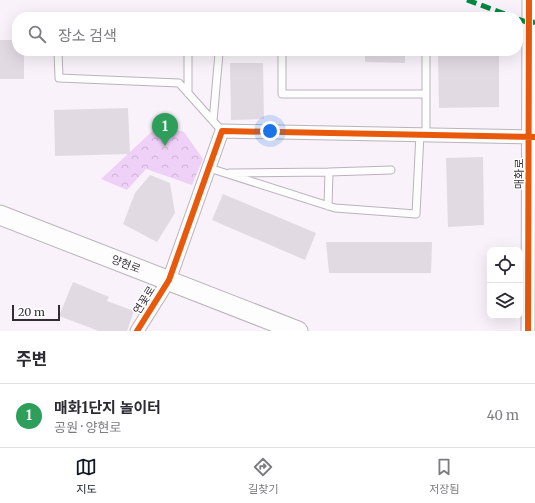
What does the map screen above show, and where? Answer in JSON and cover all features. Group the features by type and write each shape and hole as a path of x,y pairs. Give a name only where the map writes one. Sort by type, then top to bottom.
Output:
{"main road":[{"name":"양현로","path":"0,215 298,331"}],"street":[{"name":"매화로","path":"528,331 532,137 529,0"},
{"path":"222,131 532,137"},
{"name":"연꽃로","path":"137,331 169,280 222,131"}],"lane":[{"path":"58,56 59,78 179,83 222,131"},
{"path":"188,56 188,93"},
{"path":"213,121 219,56"},
{"path":"282,56 282,94 426,94"},
{"path":"209,168 335,208 416,214 426,94 426,56"},
{"path":"224,174 390,170"},
{"path":"328,206 329,172"}],"green space":[{"path":"159,125 184,132 203,159 192,185 146,169 127,190 101,179"}],"building":[{"path":"0,40 12,40 12,56 24,56 24,79 0,79"},
{"path":"365,56 405,56 405,63 365,62"},
{"path":"438,56 499,56 499,107 439,108"},
{"path":"230,63 263,63 264,119 231,120"},
{"path":"128,108 130,154 55,156 54,110"},
{"path":"483,157 484,225 448,227 446,158"},
{"path":"150,175 170,183 175,213 157,242 123,224 135,193"},
{"path":"223,194 316,233 305,260 212,220"},
{"path":"326,242 432,242 431,273 329,273"},
{"path":"73,282 109,297 107,301 134,311 127,331 99,331 59,316"}],"marked path":[{"path":"467,0 499,12"},
{"path":"523,21 529,23 535,22"}],"cycle path":[{"path":"528,331 529,0"},
{"path":"137,331 169,280 222,131 535,137"}],"place":[{"name":"매화1단지 놀이터","path":"165,146"}]}
